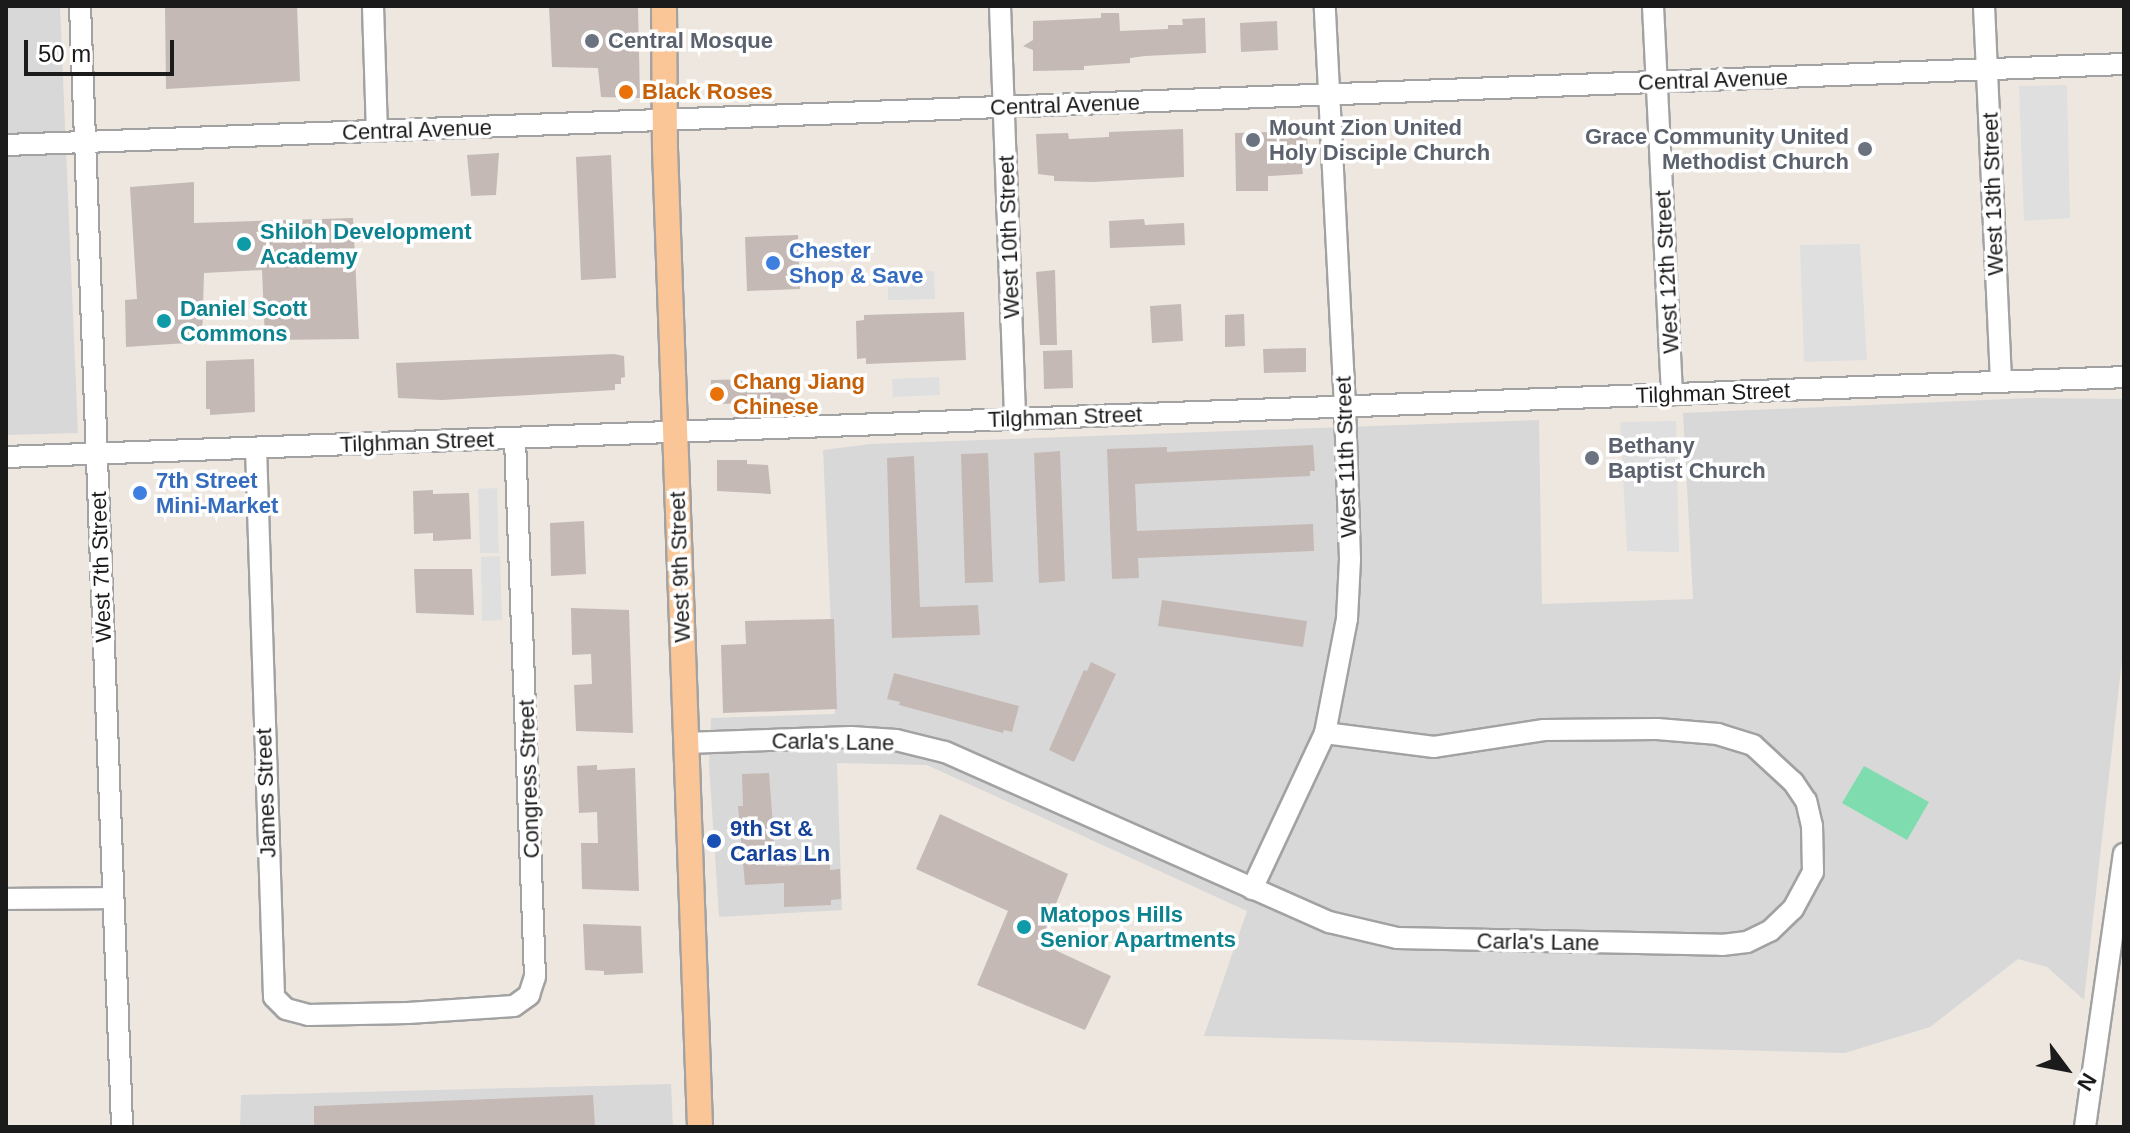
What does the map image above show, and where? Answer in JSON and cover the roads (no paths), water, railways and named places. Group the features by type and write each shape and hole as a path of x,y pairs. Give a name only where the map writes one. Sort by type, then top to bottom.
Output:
{"main road":[{"name":"West 9th Street","path":"664,6 675,432 700,1127"}],"street":[{"name":"West 7th Street","path":"80,6 122,1127"},
{"path":"373,6 377,131"},
{"name":"West 10th Street","path":"1000,6 1015,419"},
{"name":"West 11th Street","path":"1252,889 1325,733 1347,619 1350,559 1345,407 1325,6"},
{"name":"West 12th Street","path":"1653,6 1672,395"},
{"name":"West 13th Street","path":"1984,6 2001,381"},
{"name":"Central Avenue","path":"6,145 2124,64"},
{"name":"Tilghman Street","path":"6,457 2124,377"},
{"name":"Congress Street","path":"408,1013 514,1006 529,995 535,977 515,438"},
{"name":"James Street","path":"256,448 274,997 295,1014 408,1013"},
{"name":"Carla's Lane","path":"686,743 851,737 896,740 945,752 1329,922 1397,938 1722,945 1747,942 1770,931 1793,909 1813,872 1812,826 1806,801 1793,782 1753,745 1718,734 1657,729 1544,730 1434,747 1325,733"},
{"path":"2085,1127 2124,854"},
{"path":"6,899 113,898"}],"place":[{"name":"Central Mosque","path":"592,41"},
{"name":"Black Roses","path":"626,92"},
{"name":"Mount Zion United Holy Disciple Church","path":"1253,140"},
{"name":"Grace Community United Methodist Church","path":"1865,149"},
{"name":"Shiloh Development Academy","path":"244,244"},
{"name":"Chester Shop & Save","path":"773,263"},
{"name":"Daniel Scott Commons","path":"164,321"},
{"name":"Chang Jiang Chinese","path":"717,394"},
{"name":"Bethany Baptist Church","path":"1592,458"},
{"name":"7th Street Mini-Market","path":"140,493"},
{"name":"9th St & Carlas Ln","path":"714,841"},
{"name":"Matopos Hills Senior Apartments","path":"1024,927"}]}
